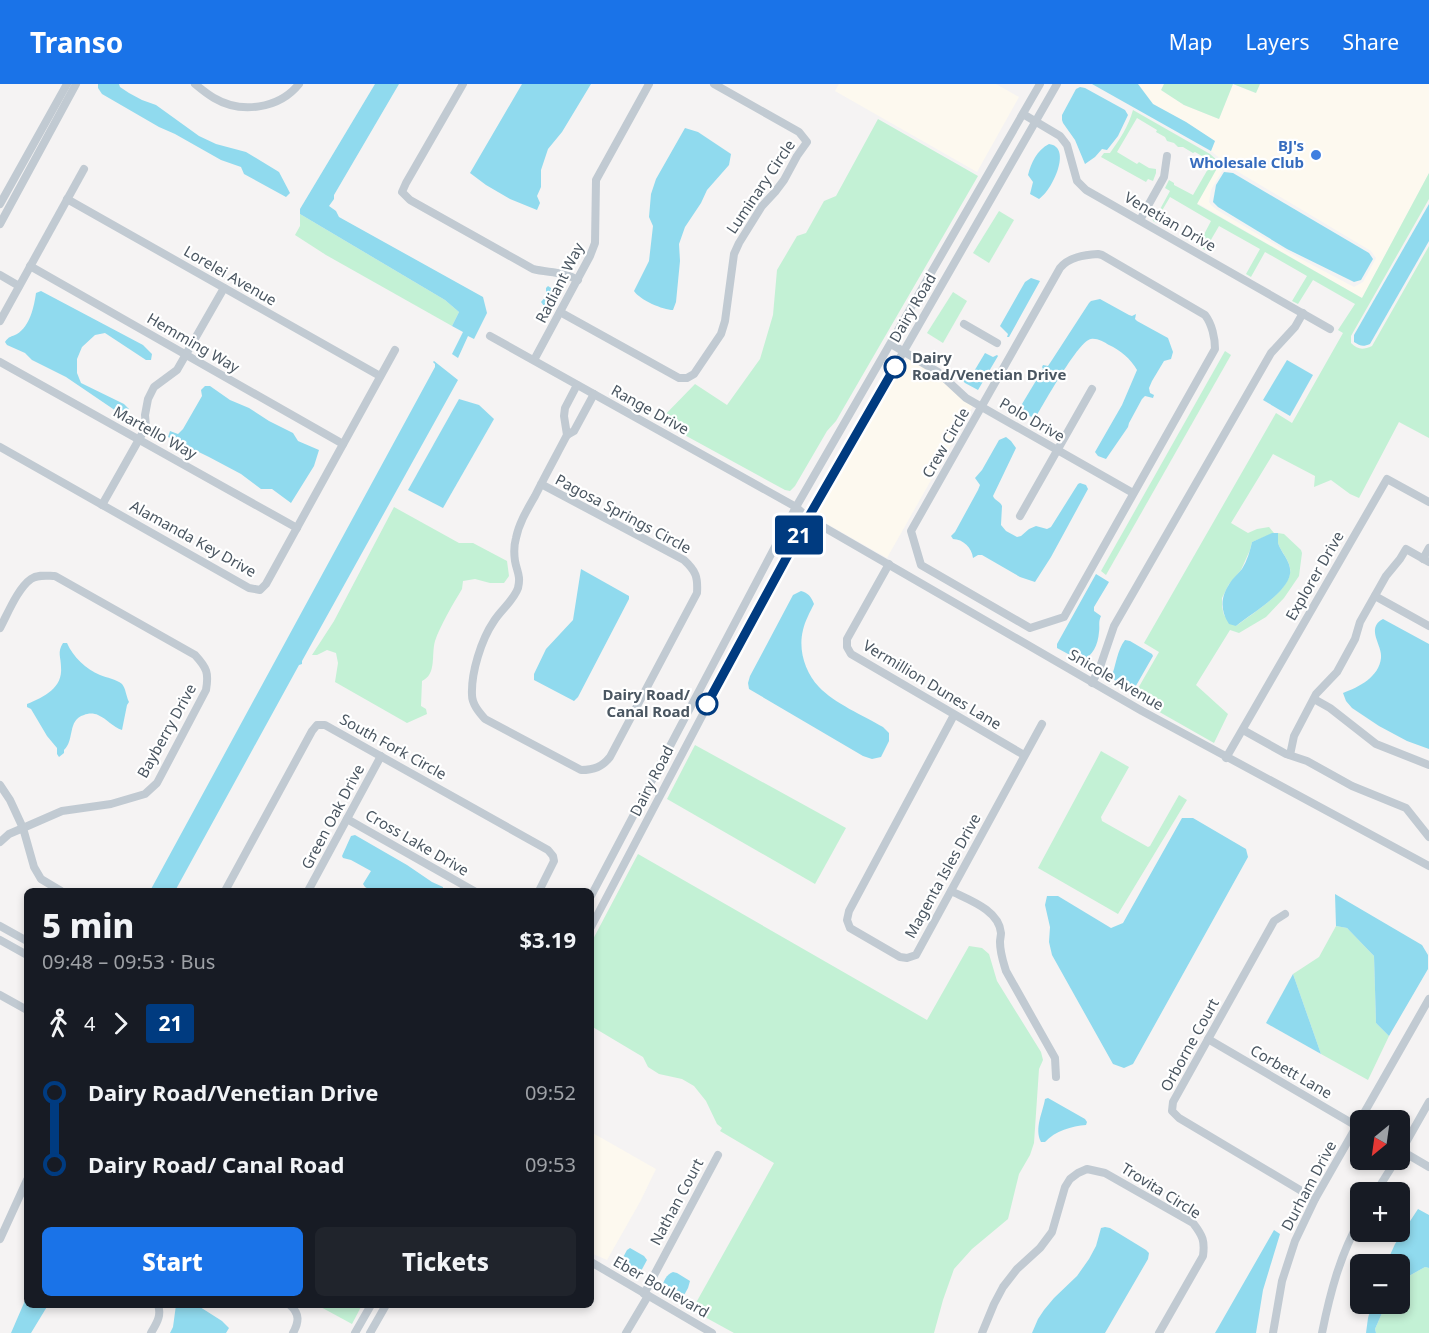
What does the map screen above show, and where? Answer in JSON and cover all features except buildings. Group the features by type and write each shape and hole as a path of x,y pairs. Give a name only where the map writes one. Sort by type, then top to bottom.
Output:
{"street":[{"path":"0,204 67,84"},
{"path":"0,224 76,84"},
{"path":"195,84 215,99 240,107 260,107 280,100 299,84"},
{"path":"463,84 402,192 410,200 533,269 546,273 558,272 578,280"},
{"name":"Radiant Way","path":"534,360 578,280 595,243 596,180 650,84"},
{"name":"Luminary Circle","path":"560,312 679,378 687,378 694,374 721,334 725,321 734,254 739,243 762,206 784,180 807,142 799,132 714,84"},
{"name":"Dairy Road","path":"594,890 796,507 1040,84"},
{"name":"Dairy Road","path":"594,921 808,518 1057,84"},
{"name":"Venetian Drive","path":"1023,114 1060,136 1067,146 1077,181 1086,190 1330,328"},
{"path":"1140,220 1164,177 1167,156"},
{"path":"0,321 3,307 19,286 84,169"},
{"name":"Lorelei Avenue","path":"68,199 380,376"},
{"name":"Crew Circle","path":"1102,255 1205,315 1211,325 1216,345 1213,355 1133,493 1064,617 1030,628 921,566 911,531 1063,264 1083,256 1102,255"},
{"name":"Hemming Way","path":"30,266 343,444"},
{"path":"0,275 19,286"},
{"path":"102,505 146,427 147,399 154,387 177,370 224,288"},
{"path":"1092,683 1107,650 1114,626 1271,353 1295,327 1303,313"},
{"path":"964,324 998,343"},
{"name":"Range Drive","path":"490,336 796,507"},
{"name":"Polo Drive","path":"891,344 938,372 966,398 1133,493"},
{"name":"Alamanda Key Drive","path":"0,447 249,588 260,590 266,584 394,350"},
{"name":"Martello Way","path":"0,362 297,528"},
{"name":"Pagosa Springs Circle","path":"567,435 565,408 577,385"},
{"path":"1020,516 1092,389"},
{"name":"Pagosa Springs Circle","path":"541,484 684,560 696,573 697,593 610,757 603,765 591,770 581,770 484,719 471,697 482,642 492,623 516,594 520,575 514,551 520,524 541,484 567,435 574,431 594,394"},
{"name":"Explorer Drive","path":"1227,758 1387,479 1429,502"},
{"name":"Snicole Avenue","path":"796,507 808,518 1092,683 1429,866"},
{"path":"1290,755 1294,736 1316,694 1337,672 1355,639 1360,622 1386,576 1406,549 1426,561 1429,548"},
{"name":"Vermillion Dunes Lane","path":"889,564 847,639 847,646 851,654 1024,755"},
{"name":"Bayberry Drive","path":"0,628 21,589 33,577 55,576 195,655 205,666 208,679 206,690 162,772 146,794 111,804 62,811 9,834 0,842"},
{"path":"1375,596 1429,626"},
{"path":"710,671 722,678"},
{"path":"1314,699 1330,708 1376,744 1429,765"},
{"name":"Magenta Isles Drive","path":"954,715 849,911 847,920 850,928 900,957 907,958 916,955 1042,724"},
{"name":"South Fork Circle","path":"227,888 312,731 317,725 325,724 548,850 554,861 540,888"},
{"path":"1243,730 1352,786 1406,808 1428,830"},
{"name":"Green Oak Drive","path":"310,888 381,756"},
{"path":"0,785 23,828 34,867 41,879 56,888"},
{"name":"Cross Lake Drive","path":"347,819 460,888"},
{"path":"619,842 632,849"},
{"path":"951,891 990,912 997,920 1001,931 1002,957 1006,971 1055,1058 1056,1077"},
{"name":"Orborne Court","path":"1285,915 1274,921 1173,1102 1172,1111 1179,1118 1315,1199"},
{"path":"0,926 24,939"},
{"path":"0,940 24,953"},
{"path":"0,995 24,1008"},
{"name":"Durham Drive","path":"1368,1110 1429,999"},
{"name":"Corbett Lane","path":"1208,1039 1350,1121"},
{"path":"1410,1134 1429,1102"},
{"name":"Durham Drive","path":"1273,1333 1282,1281 1295,1241 1315,1199 1350,1141"},
{"name":"Nathan Court","path":"626,1333 718,1155"},
{"path":"1410,1157 1429,1167"},
{"name":"Trovita Circle","path":"982,1333 1003,1287 1052,1232 1065,1187 1070,1179 1087,1169 1106,1173 1193,1223 1202,1234 1203,1256 1158,1333"},
{"path":"0,1239 24,1187"},
{"path":"1322,1333 1333,1282 1350,1240"},
{"name":"Eber Boulevard","path":"594,1264 712,1333"},
{"path":"151,1333 158,1319 159,1308"},
{"path":"293,1308 298,1317 293,1333"},
{"path":"355,1333 369,1308"},
{"path":"370,1333 384,1308"}],"shaded area":[{"path":"839,84 996,84 1019,97 977,172 835,91"},
{"path":"1138,84 1164,84 1162,91 1184,105 1219,119 1233,84 1255,93 1260,84 1429,84 1429,173 1362,298 1197,203 1221,159 1211,151 1215,141 1153,104","holes":["1226,167 1235,170 1371,251 1376,258 1363,282 1354,287 1286,251 1211,205 1209,202 1211,190 1222,171"]},
{"path":"908,358 936,375 973,406 887,558 815,517"},
{"path":"594,1134 656,1169 607,1260 594,1254"}],"green space":[{"path":"1164,84 1233,84 1219,119 1184,105 1161,90"},
{"path":"1233,84 1260,84 1256,93"},
{"path":"1133,110 1210,154 1220,163 1197,204 1362,298 1429,173 1429,199 1351,336 1351,343 1361,349 1372,346 1429,246 1429,438 1399,422 1359,498 1331,480 1314,487 1315,476 1273,454 1231,523 1248,533 1269,527 1274,533 1252,542 1241,570 1229,584 1222,598 1224,615 1236,626 1276,595 1287,581 1290,569 1278,543 1278,533 1284,534 1301,550 1299,576 1284,598 1266,617 1239,633 1230,630 1196,685 1228,714 1214,743 1133,697 1159,652 1144,643 1276,413 1292,423 1343,333 1338,330 1355,304 1313,280 1298,304 1292,301 1307,276 1265,252 1251,277 1246,274 1260,249 1219,226 1205,250 1198,246 1211,221 1170,197 1157,223 1153,221 1151,212 1153,210 1158,213 1170,191 1165,188 1169,180 1193,195 1212,162 1195,152 1167,141 1165,137 1156,132 1157,130 1137,118 1117,152 1137,164 1139,162 1156,169 1153,181 1148,179 1146,182 1101,157 1104,153 1110,153 1117,143"},
{"path":"878,119 978,176 836,421 827,431 795,486 790,491 785,490 659,421 695,384 727,405 760,359 773,315 777,270 797,236 806,233 824,201 836,196"},
{"path":"999,211 1014,220 989,263 973,253"},
{"path":"300,214 445,300 459,312 452,326 295,235 300,226"},
{"path":"953,292 967,301 943,343 927,333"},
{"path":"1225,351 1231,355 1106,575 1101,571"},
{"path":"394,507 459,543 473,543 507,561 509,576 504,583 490,583 475,579 463,581 462,589 435,641 430,674 422,681 421,706 426,709 427,714 407,723 335,682 338,663 336,653 327,650 312,655 334,621"},
{"path":"695,745 846,828 815,884 667,799"},
{"path":"1101,751 1129,767 1101,817 1102,821 1148,847 1179,795 1187,800 1118,914 1038,868"},
{"path":"638,854 927,1020 969,946 982,948 989,954 997,981 1041,1052 1043,1060 1039,1069 1034,1143 1019,1174 1008,1219 972,1249 954,1269 934,1333 734,1333 692,1310 774,1163 720,1131 722,1128 717,1124 706,1101 694,1086 682,1079 659,1074 648,1067 643,1057 594,1028 594,937"},
{"path":"1336,926 1347,928 1374,956 1376,1023 1389,1036 1368,1080 1321,1054 1293,974 1319,957"},
{"path":"1425,1267 1429,1268 1429,1333 1376,1333 1375,1329 1382,1314 1410,1314 1410,1275"},
{"path":"323,1308 360,1308 352,1324"}],"water":[{"path":"98,84 119,84 129,93 156,105 199,136 216,144 246,152 279,172 290,193 286,197 244,174 241,167 221,160 159,127 102,94"},
{"path":"375,84 399,84 329,206 336,211 339,217 483,297 487,313 474,339 468,336 458,358 452,354 463,332 452,326 459,312 445,300 300,214 300,209"},
{"path":"522,84 591,84 562,132 548,149 541,170 541,187 537,196 540,203 537,210 510,199 470,173"},
{"path":"1092,84 1138,84 1153,104 1215,141 1211,151"},
{"path":"1080,87 1125,110 1128,115 1118,136 1107,150 1102,149 1085,164 1075,140 1062,120 1062,115 1076,89"},
{"path":"685,128 698,132 731,154 729,165 707,190 685,227 679,244 680,261 676,302 673,310 652,304 634,291 649,261 653,226 649,217 651,194 656,179"},
{"path":"1049,144 1056,147 1060,161 1054,179 1039,199 1030,194 1033,182 1028,175 1035,157"},
{"path":"1224,172 1233,173 1369,253 1373,259 1361,280 1354,282 1287,249 1218,207 1213,202 1216,185"},
{"path":"1429,204 1429,241 1370,344 1363,346 1354,342 1354,335"},
{"path":"1031,278 1040,281 1007,337 1008,334 1000,326 1025,282"},
{"path":"548,286 554,290 555,296 544,306 541,302 546,296"},
{"path":"41,291 143,345 152,354 151,360 146,360 105,333 95,335 82,347 77,359 77,373 81,383 124,404 129,409 125,414 119,413 66,377 32,360 25,353 7,345 5,342 25,326 33,310 36,293"},
{"path":"1100,299 1129,315 1136,314 1137,321 1168,338 1173,352 1171,359 1164,361 1152,381 1149,388 1150,393 1154,395 1153,398 1145,396 1142,399 1128,427 1106,459 1095,452 1122,405 1137,370 1121,352 1113,347 1096,339 1086,342 1071,360 1034,418 1019,409 1043,369 1043,365 1048,366 1089,303"},
{"path":"985,353 993,357 998,356 978,390 965,383 957,375 970,378"},
{"path":"1287,360 1313,375 1290,416 1263,400"},
{"path":"433,362 458,380 177,888 152,888 435,367"},
{"path":"205,386 210,386 230,400 293,433 298,441 319,450 314,466 291,503 272,489 261,489 241,474 168,437 170,431 178,434 183,429 202,396 201,390"},
{"path":"459,399 479,405 494,419 443,508 408,490"},
{"path":"1006,437 1016,448 993,496 1002,506 1001,525 1006,531 1017,537 1036,526 1047,529 1051,527 1078,484 1086,485 1088,489 1035,582 1020,577 982,555 973,558 966,545 951,536 978,490 980,485 975,478 999,440"},
{"path":"1272,533 1278,533 1278,543 1289,566 1290,574 1287,581 1276,596 1259,609 1236,626 1229,624 1223,607 1225,591 1244,566 1252,542"},
{"path":"581,569 629,596 629,599 574,701 534,680 534,674 546,649 573,620"},
{"path":"1096,574 1109,582 1094,607 1094,611 1101,616 1096,646 1089,656 1081,661 1057,648 1057,644"},
{"path":"801,591 809,595 814,604 805,623 801,645 806,668 825,693 883,727 889,733 889,741 881,757 872,759 863,756 749,689 750,676 793,595"},
{"path":"1383,619 1429,644 1429,749 1407,741 1379,726 1352,708 1343,693 1362,684 1376,671 1381,653 1375,627"},
{"path":"1125,640 1153,656 1133,691 1111,678 1118,653"},
{"path":"63,643 67,643 76,658 90,669 122,684 129,702 122,730 96,714 87,714 75,721 64,753 59,757 57,748 27,704 46,695 59,681 60,652"},
{"path":"1182,818 1193,818 1246,849 1248,857 1133,1064 1124,1068 1113,1064 1052,955 1049,942 1050,927 1045,905 1047,896 1058,896 1111,928 1123,923"},
{"path":"355,835 443,888 367,888 363,884 371,871 342,856 351,836"},
{"path":"1335,894 1422,945 1428,955 1428,969 1389,1036 1376,1023 1374,956 1347,928 1336,926"},
{"path":"1293,974 1321,1054 1266,1023"},
{"path":"1048,1098 1085,1119 1086,1125 1064,1130 1045,1142 1041,1142 1038,1131 1045,1099"},
{"path":"1418,1209 1429,1215 1429,1268 1425,1267 1410,1275 1410,1254 1390,1254 1396,1242 1410,1242 1410,1221"},
{"path":"1105,1227 1149,1253 1148,1259 1105,1333 1032,1333 1044,1310 1077,1276 1089,1259 1096,1246 1101,1228"},
{"path":"1274,1230 1280,1234 1263,1290 1256,1333 1215,1333"},
{"path":"630,1248 647,1260 640,1273 620,1263"},
{"path":"673,1272 690,1281 683,1297 676,1296 663,1288 665,1278"},
{"path":"24,1303 24,1308 46,1308 31,1333 11,1333"},
{"path":"176,1308 202,1308 229,1328 226,1333 170,1333"},
{"path":"1369,1314 1382,1314 1375,1329 1376,1333 1366,1333"}],"bus line":[{"name":"21","path":"707,704 808,518 895,367"}],"place":[{"name":"BJ's Wholesale Club","path":"1316,155"},
{"name":"Dairy Road/Venetian Drive","path":"895,367"},
{"name":"Dairy Road/ Canal Road","path":"707,704"}]}
